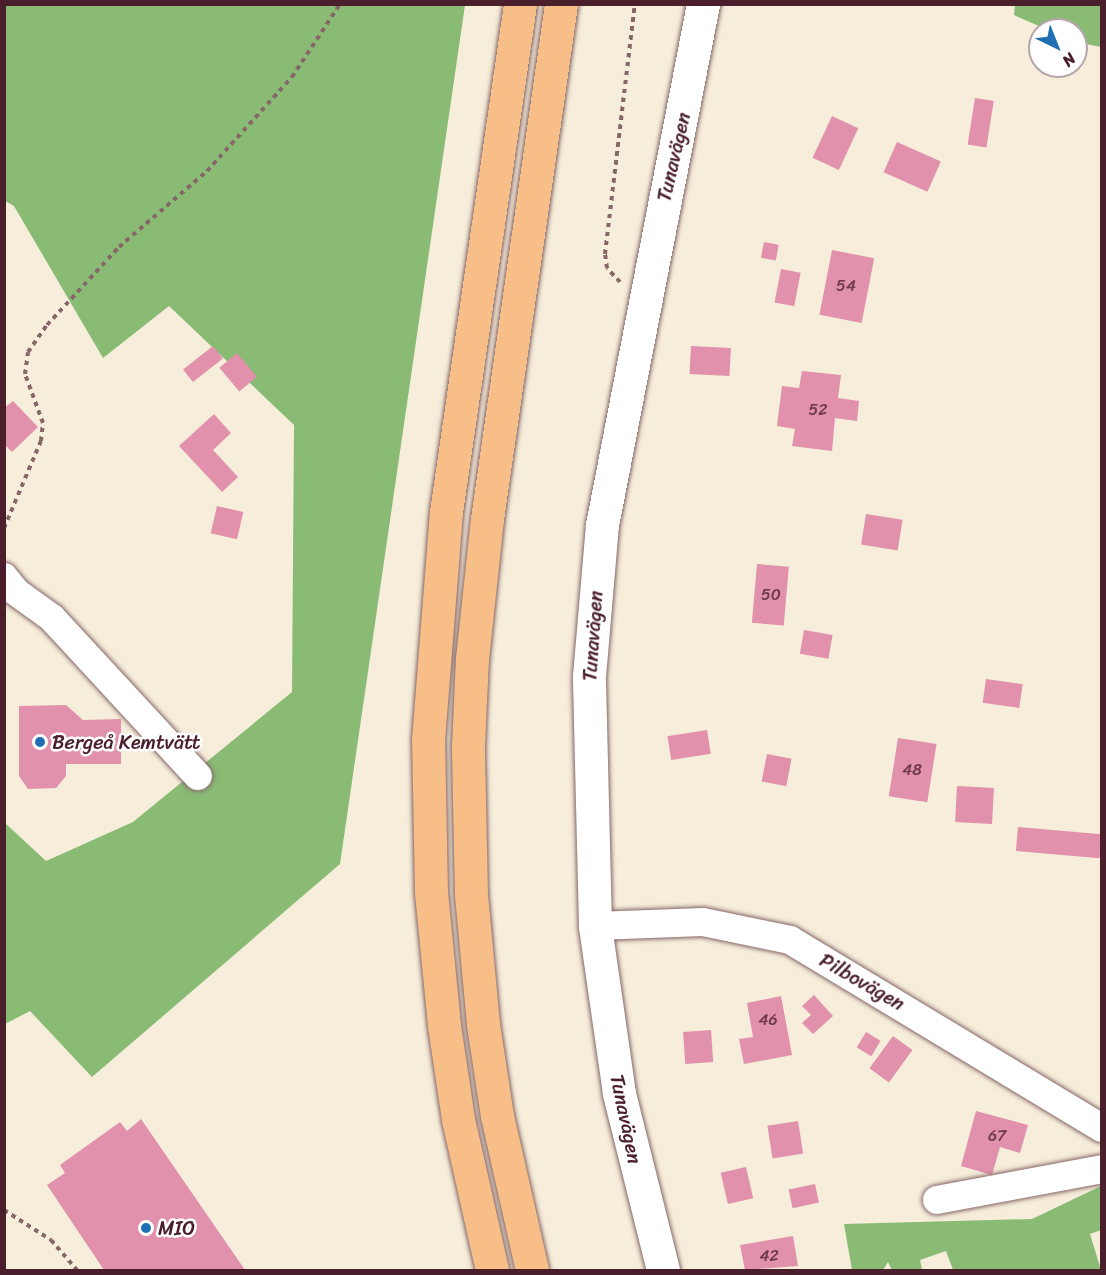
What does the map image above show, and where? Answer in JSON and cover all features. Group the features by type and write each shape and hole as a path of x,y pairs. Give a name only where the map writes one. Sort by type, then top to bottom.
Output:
{"highway":[{"path":"492,1270 458,1119 444,1025 431,892 428,740 446,512 520,4"},
{"path":"532,1270 497,1116 483,1024 471,895 468,746 472,659 487,519 561,4"}],"street":[{"name":"Tunavägen","path":"663,1270 619,1093 595,926 591,863 591,639 602,525 646,290 704,4"},
{"path":"4,577 16,592 52,618 198,776"},
{"name":"Pilbovägen","path":"595,926 703,922 790,940 1101,1128"},
{"path":"937,1200 1101,1169"}],"path":[{"path":"4,528 42,432 43,423 25,375 28,352 47,325 119,247 207,171 292,77 340,4"},
{"path":"635,4 605,254 613,277 626,286 646,290"},
{"path":"4,1210 51,1240 77,1270"}],"green space":[{"path":"5,5 465,5 340,864 92,1077 30,1011 5,1024 4,822 46,861 133,822 292,692 294,425 169,306 103,358 14,206 5,201"},
{"path":"1015,5 1101,5 1101,47 1088,44 1088,18 1028,18 1028,21 1014,15"},
{"path":"1101,1186 1101,1230 1090,1234 1101,1270 953,1270 946,1251 920,1260 922,1270 892,1270 888,1262 883,1270 852,1270 844,1224 1032,1219"}],"building":[{"path":"975,98 994,101 986,147 968,144"},
{"path":"832,116 858,128 839,170 813,158"},
{"path":"897,142 941,162 927,192 884,172"},
{"path":"764,242 779,245 776,261 761,258"},
{"path":"832,250 874,258 862,323 819,315"},
{"path":"781,269 801,273 794,306 775,302"},
{"path":"213,346 223,359 193,382 183,369"},
{"path":"691,346 731,348 729,376 690,374"},
{"path":"237,353 257,377 239,392 219,368"},
{"path":"802,371 841,375 838,398 859,401 857,421 835,418 832,451 792,446 795,429 777,426 782,386 799,388"},
{"path":"13,401 38,427 12,452 4,444 4,408"},
{"path":"214,414 231,433 213,450 238,477 222,492 179,446"},
{"path":"217,506 243,512 237,539 211,533"},
{"path":"866,514 903,520 898,550 861,545"},
{"path":"757,564 789,567 784,626 752,623"},
{"path":"804,630 833,635 828,659 800,654"},
{"path":"986,679 1023,684 1019,708 983,703"},
{"path":"66,705 83,720 121,719 121,764 66,764 66,776 56,788 28,789 19,776 19,706"},
{"path":"707,730 711,754 671,760 667,736"},
{"path":"898,738 937,744 927,802 889,796"},
{"path":"767,754 792,759 786,786 762,781"},
{"path":"957,786 994,788 992,824 955,822"},
{"path":"1018,827 1102,834 1100,858 1016,851"},
{"path":"814,995 833,1016 813,1034 802,1023 811,1015 802,1006"},
{"path":"781,996 792,1055 744,1064 739,1039 753,1037 747,1003"},
{"path":"711,1030 713,1062 685,1064 683,1032"},
{"path":"866,1032 881,1041 871,1056 857,1047"},
{"path":"893,1036 912,1050 889,1082 869,1068"},
{"path":"976,1111 1028,1125 1020,1153 1000,1147 992,1175 961,1166"},
{"name":"MIO","path":"141,1119 245,1270 104,1270 47,1185 65,1173 60,1165 120,1122 127,1131"},
{"path":"798,1121 803,1154 773,1158 767,1126"},
{"path":"746,1167 753,1198 728,1204 721,1173"},
{"path":"815,1184 819,1203 793,1208 789,1190"},
{"path":"793,1236 798,1266 745,1270 740,1245"}],"place":[{"name":"Bergeå Kemtvätt","path":"40,742"},
{"name":"MIO","path":"146,1228"}]}
